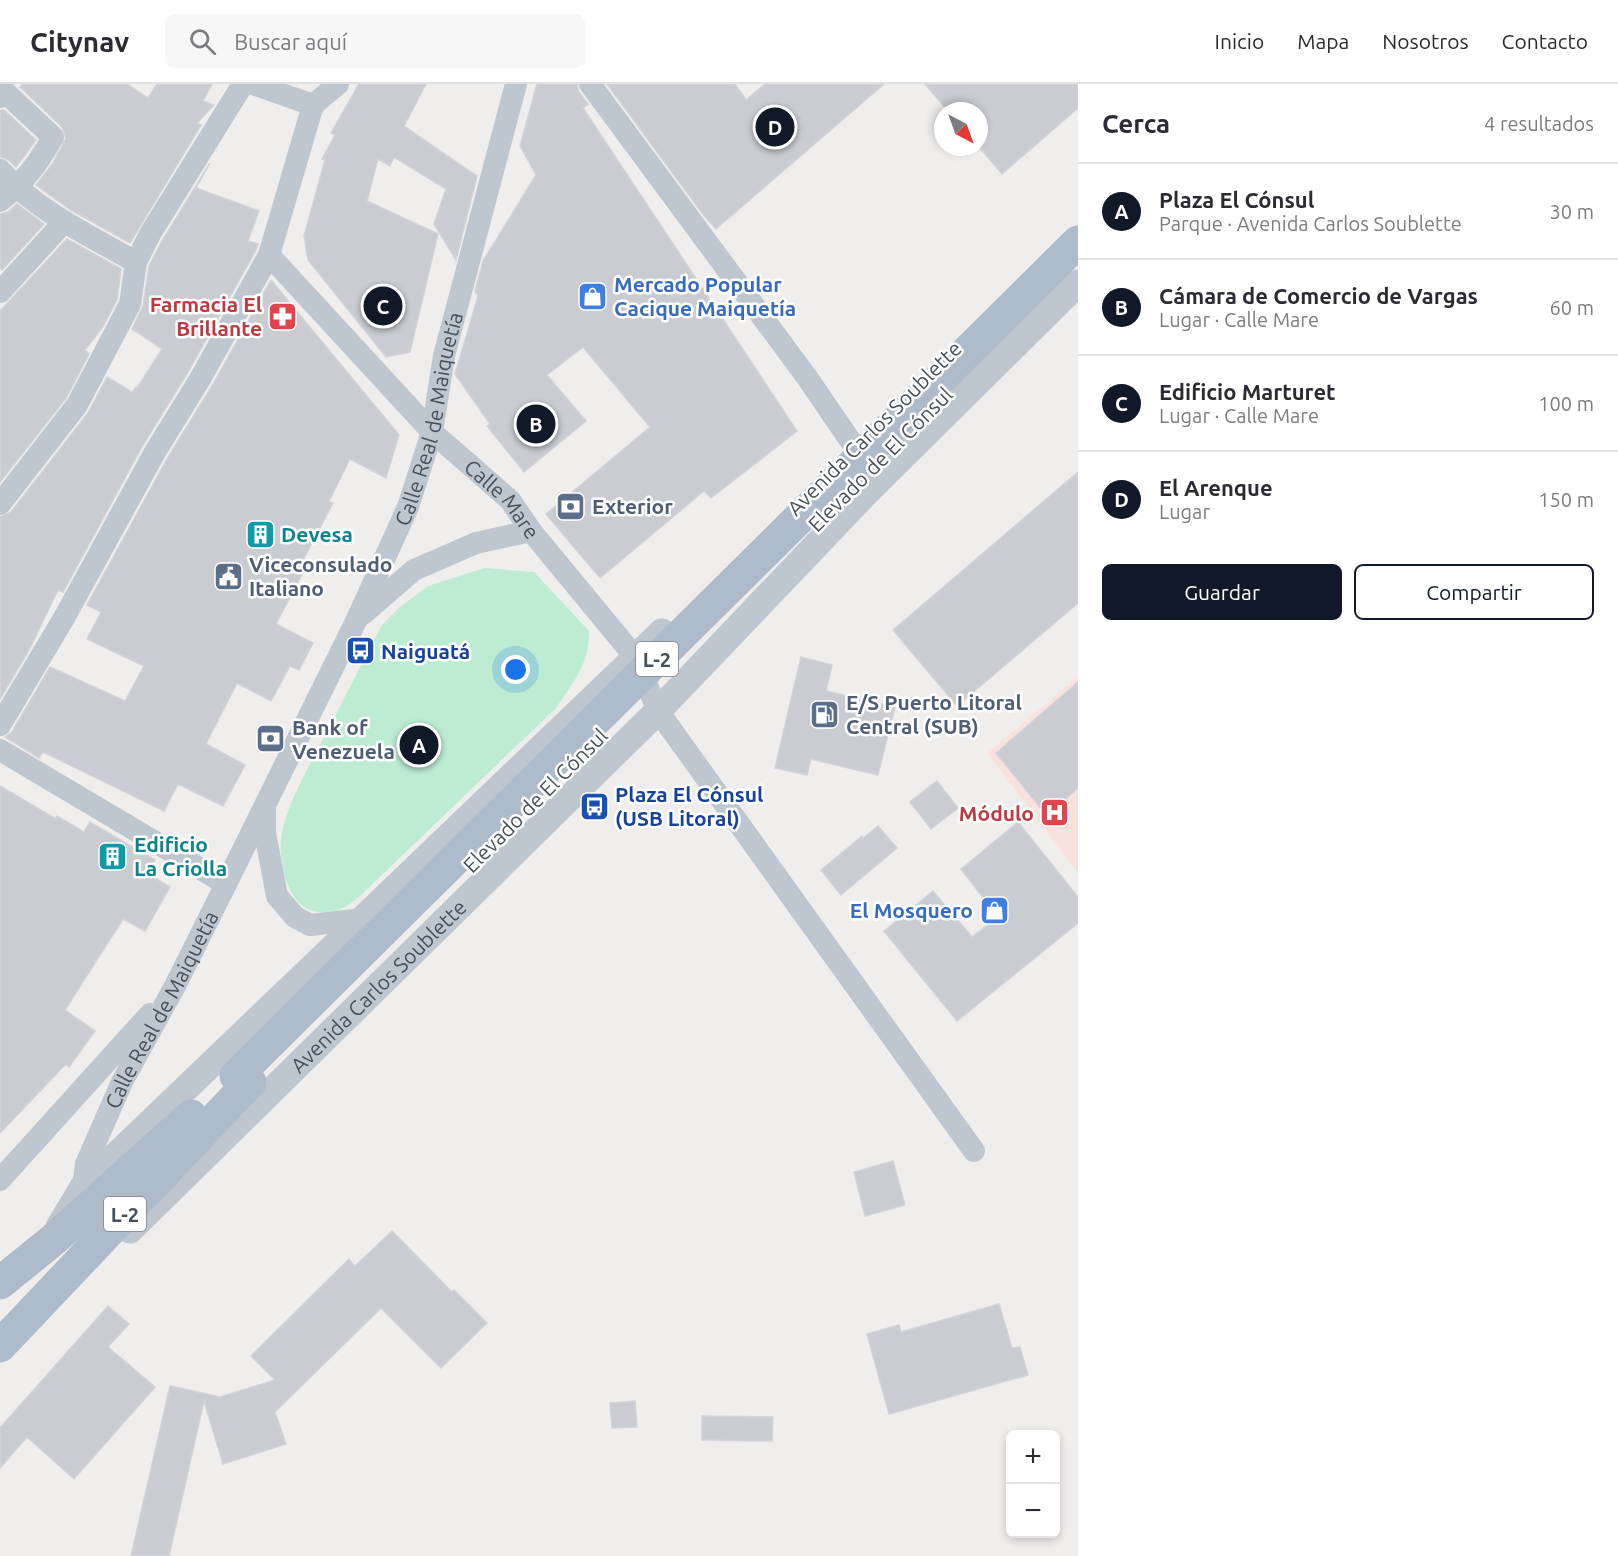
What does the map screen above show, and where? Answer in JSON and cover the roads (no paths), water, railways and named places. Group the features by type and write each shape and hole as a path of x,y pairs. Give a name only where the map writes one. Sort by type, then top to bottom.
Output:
{"main road":[{"name":"Elevado de El Cónsul","path":"53,1240 236,1076 1078,242"},
{"name":"Elevado de El Cónsul","path":"0,1348 250,1082 1078,263"},
{"name":"Avenida Carlos Soublette","path":"0,1283 53,1240"}],"street":[{"path":"0,504 77,405 130,304 136,262 150,234 243,84"},
{"path":"253,84 313,105"},
{"path":"0,725 64,618 155,452 200,379 270,255 313,105 338,84"},
{"name":"Calle Real de Maiquetía","path":"83,1187 86,1164 122,1082 175,986 226,884 357,619 408,507 432,432 444,356 516,84"},
{"path":"590,84 806,376 856,449"},
{"path":"0,96 6,92 53,137 38,164 8,195"},
{"path":"0,171 8,195 64,222 136,262"},
{"path":"0,291 64,222"},
{"name":"Avenida Carlos Soublette","path":"53,1240 65,1215 83,1187 635,657 856,449 1078,223"},
{"name":"Calle Mare","path":"270,255 432,432 510,500 531,531 635,657 657,711 974,1151"},
{"name":"Avenida Carlos Soublette","path":"0,1348 107,1253 277,1088 657,711 874,485 1078,283"},
{"path":"357,619 414,570 476,543 531,531"},
{"path":"0,750 226,884"},
{"name":"Calle Real de Maiquetía","path":"266,803 265,833 277,896 295,917 310,925 364,919"},
{"path":"0,1180 175,986"}],"place":[{"name":"El Arenque","path":"775,127"},
{"name":"Mercado Popular Cacique Maiquetía","path":"593,296"},
{"name":"Edificio Marturet","path":"383,306"},
{"name":"Farmacia El Brillante","path":"283,316"},
{"name":"Cámara de Comercio de Vargas","path":"536,424"},
{"name":"Exterior","path":"571,506"},
{"name":"Devesa","path":"260,534"},
{"name":"Viceconsulado Italiano","path":"228,576"},
{"name":"Naiguatá","path":"360,651"},
{"name":"E/S Puerto Litoral Central (SUB)","path":"825,714"},
{"name":"Bank of Venezuela","path":"271,739"},
{"name":"Plaza El Cónsul","path":"419,745"},
{"name":"Plaza El Cónsul (USB Litoral)","path":"594,806"},
{"name":"Módulo","path":"1055,813"},
{"name":"Edificio La Criolla","path":"113,856"},
{"name":"El Mosquero","path":"994,910"}]}
